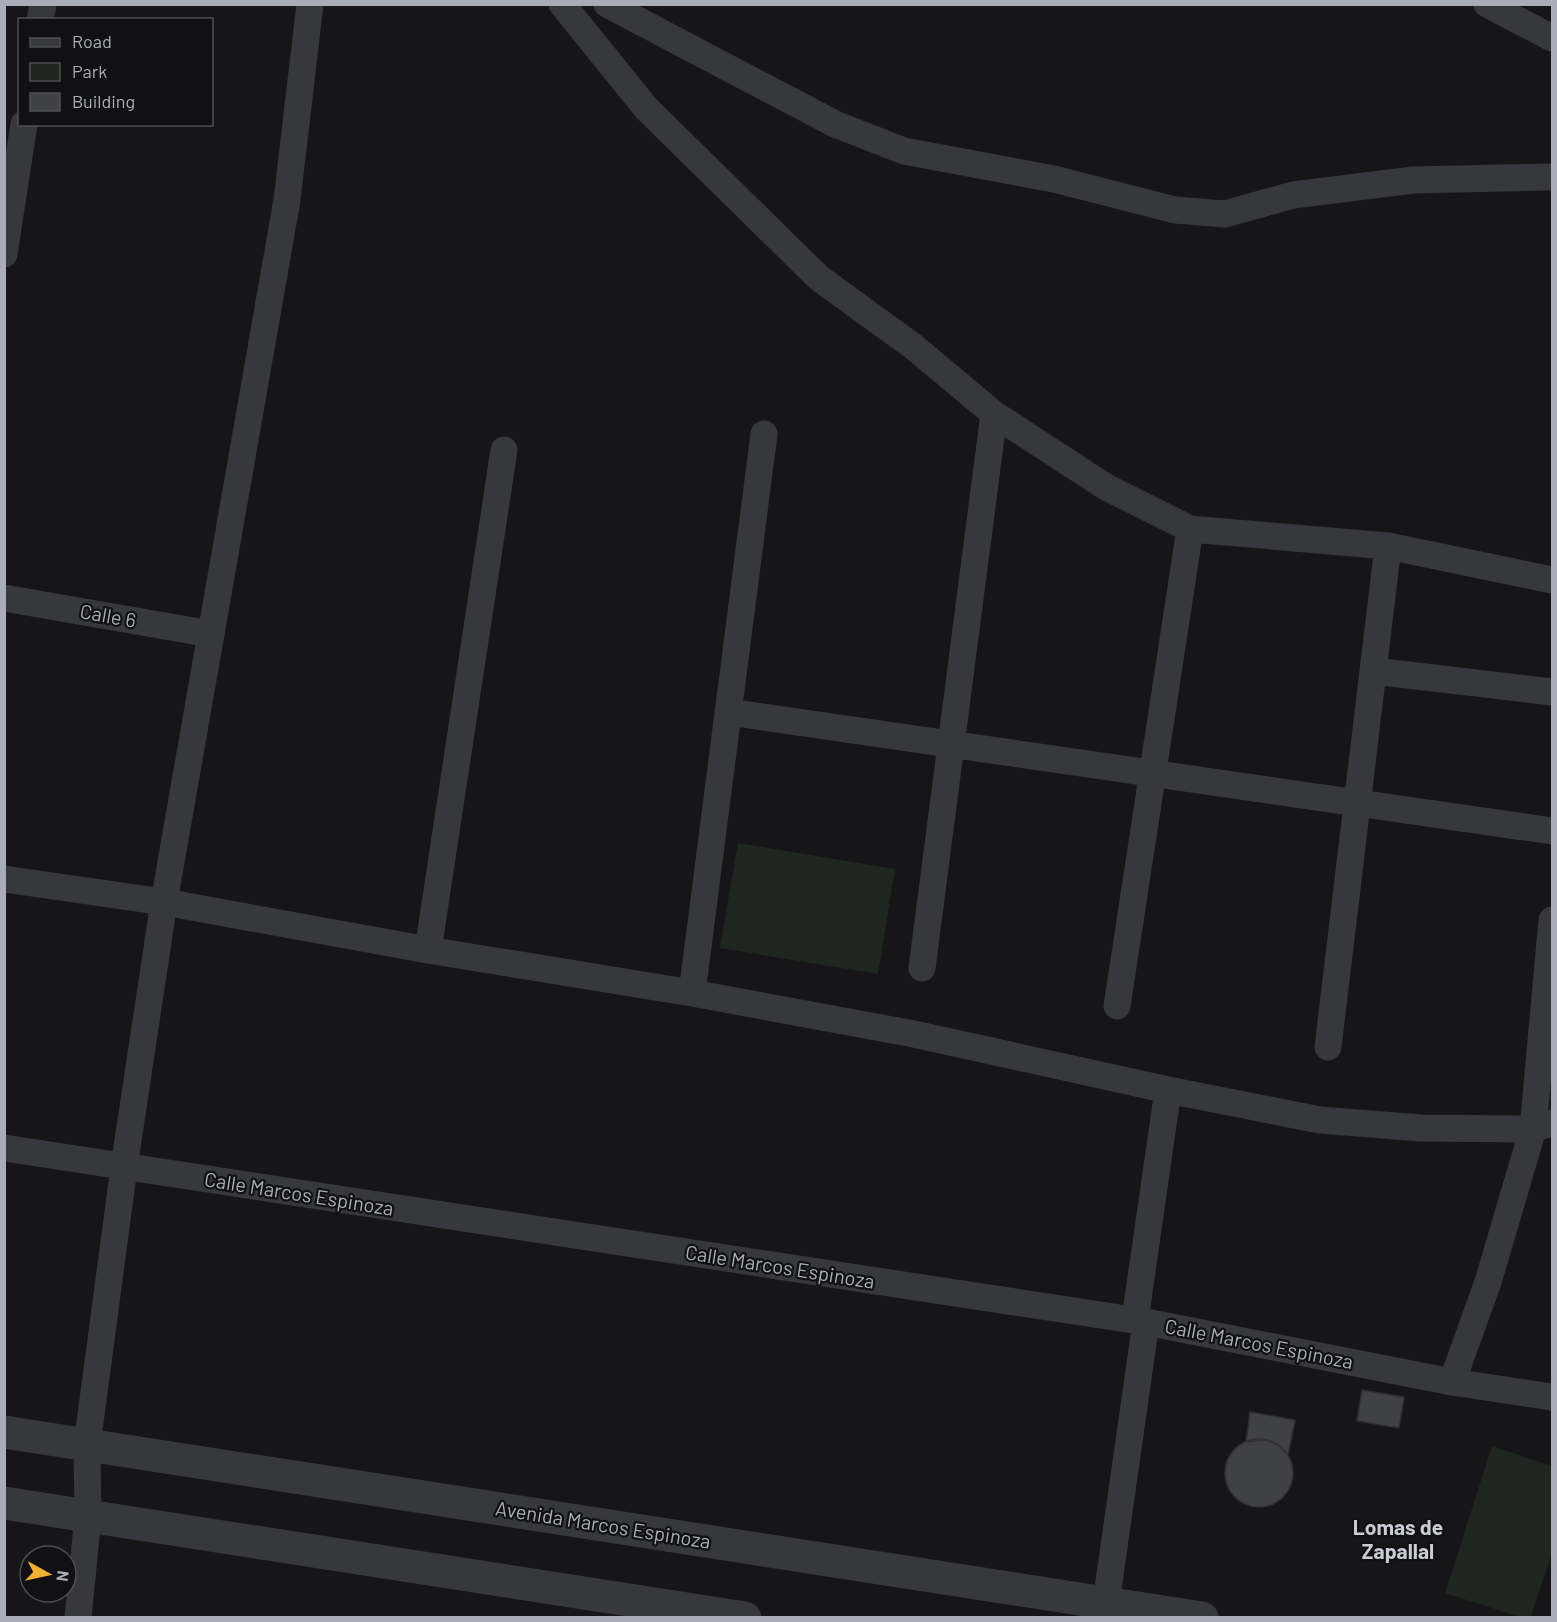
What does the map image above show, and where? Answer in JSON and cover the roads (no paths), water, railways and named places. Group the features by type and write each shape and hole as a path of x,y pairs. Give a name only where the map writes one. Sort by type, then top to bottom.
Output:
{"street":[{"path":"78,1617 88,1516 87,1445 124,1167 164,902 287,200 310,4"},
{"path":"562,4 646,108 819,278 914,347 994,414 1107,487 1190,529 1388,546 1552,580"},
{"path":"607,4 835,124 904,151 1054,179 1175,210 1225,214 1293,195 1413,180 1552,177"},
{"path":"1487,4 1552,38"},
{"path":"4,254 24,126"},
{"path":"922,968 994,414"},
{"path":"692,993 764,434"},
{"path":"428,950 504,450"},
{"path":"1117,1006 1190,529"},
{"path":"1328,1047 1388,546"},
{"name":"Calle 6","path":"4,598 211,634"},
{"path":"1374,671 1552,692"},
{"path":"728,712 1552,831"},
{"path":"4,879 164,902 428,950 692,993 914,1034 1168,1090 1320,1120 1421,1128 1543,1126"},
{"path":"1452,1382 1543,1126 1552,920"},
{"path":"1107,1603 1168,1090"},
{"name":"Calle Marcos Espinoza","path":"4,1148 1140,1321 1452,1382 1552,1397"},
{"name":"Avenida Marcos Espinoza","path":"4,1432 1202,1617"},
{"path":"4,1503 745,1617"}],"district":[{"name":"Lomas de Zapallal","path":"1398,1540"}]}
